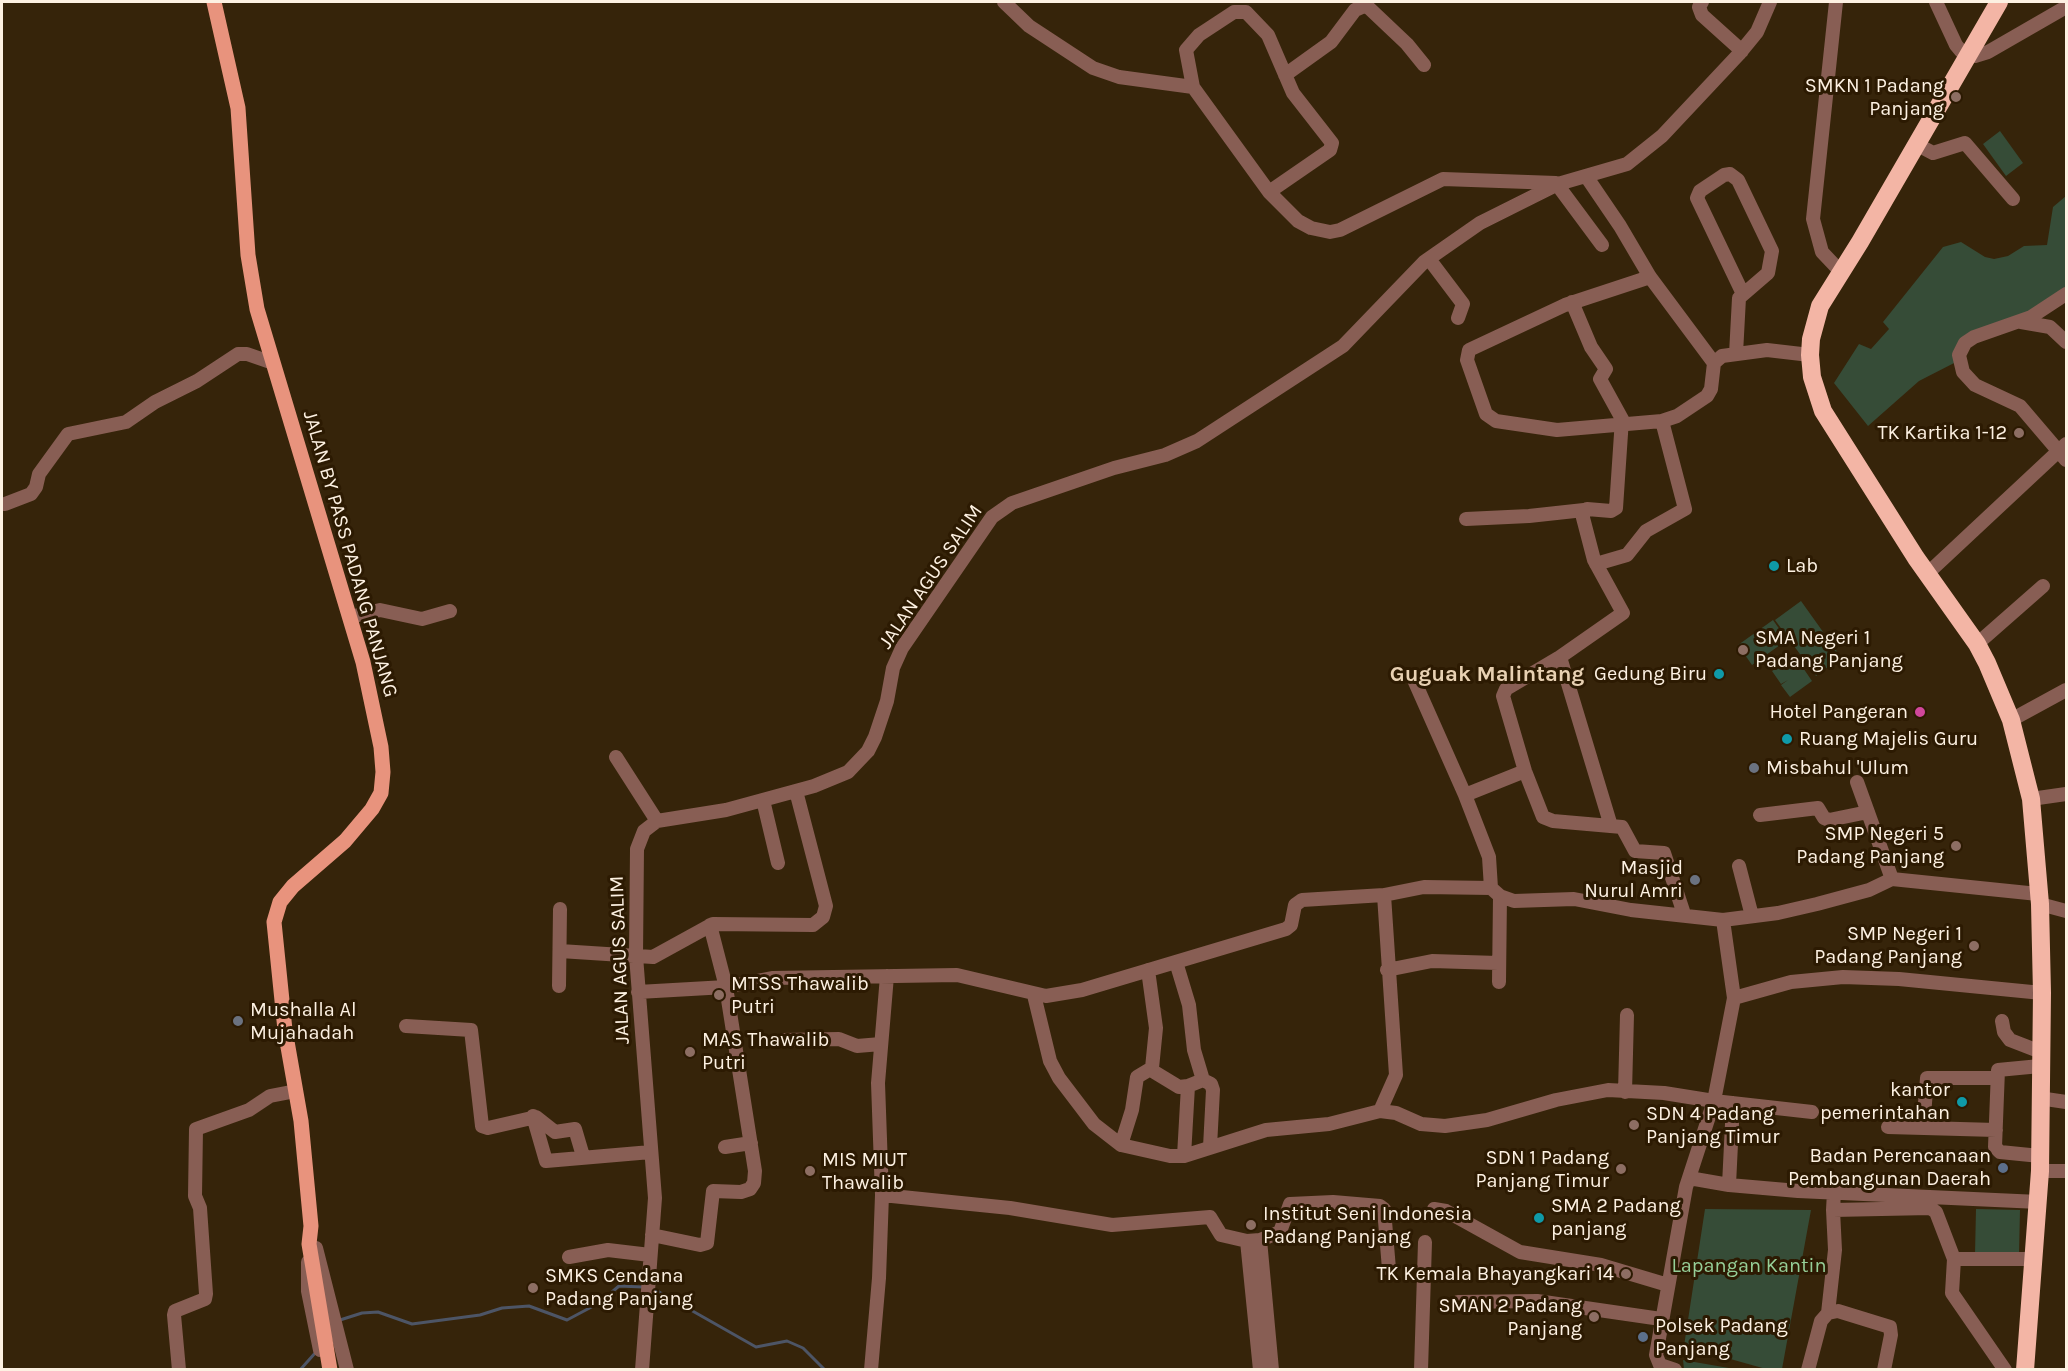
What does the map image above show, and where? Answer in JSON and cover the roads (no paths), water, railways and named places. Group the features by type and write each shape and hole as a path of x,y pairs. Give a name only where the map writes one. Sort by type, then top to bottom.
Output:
{"highway":[{"path":"1999,2 1860,242 1820,306 1811,339 1810,355 1812,376 1823,411 1977,644 2011,720 2031,799 2039,899 2042,993 2039,1202 2025,1370"}],"main road":[{"name":"JALAN BY PASS PADANG PANJANG","path":"214,2 238,108 248,255 256,309 363,662 381,747 383,772 381,793 372,809 345,841 292,886 280,902 274,922 285,1030 301,1121 310,1226 321,1310"},
{"path":"321,1310 330,1370"},
{"path":"321,1310 336,1370"}],"street":[{"path":"1004,2 1029,26 1107,74 1193,87"},
{"path":"1702,2 1699,7 1702,15 1742,51"},
{"name":"JALAN AGUS SALIM","path":"642,1370 655,1198 636,956 637,849 644,831 657,821 726,810 796,791 848,772 868,751 875,737 887,701 893,668 902,648 992,517 1012,503 1114,468 1165,455 1197,441 1343,346 1429,259 1480,223 1558,184 1627,164 1653,143 1742,51 1757,32 1770,2"},
{"path":"1836,2 1814,219 1822,252 1840,271"},
{"path":"1936,2 1956,45 1968,55 1988,52 2067,7"},
{"path":"1285,75 1331,42 1355,10 1364,6 1407,44 1424,65"},
{"path":"1269,192 1332,147 1331,139 1296,98 1268,35 1246,12 1239,10 1199,35 1186,50 1193,87 1269,192 1298,221 1311,228 1330,232 1340,230 1443,178 1558,184 1602,245"},
{"path":"1916,144 1933,153 1965,143 2013,199"},
{"path":"1736,354 1738,303 1743,294 1768,273 1772,251 1738,180 1724,174 1700,191 1697,198 1743,294"},
{"path":"1586,177 1620,226 1650,277 1714,363"},
{"path":"1429,259 1463,304 1458,318"},
{"path":"1650,277 1572,302 1467,352 1486,414 1496,421 1549,430 1662,421 1677,416 1707,396 1711,389 1714,363 1722,356 1767,350 1810,355"},
{"path":"1928,573 2064,452 2020,406 1980,388 1963,372 1959,363 1959,355 1965,343 1974,336 2031,317 2065,296"},
{"path":"1466,519 1584,510 1616,510 1621,416 1601,381 1606,369 1591,347 1572,302"},
{"path":"2018,321 2050,327 2067,342"},
{"path":"4,504 31,494 36,487 39,474 68,434 126,422 155,402 197,381 238,354 247,354 273,363"},
{"path":"1596,564 1627,555 1646,531 1684,509 1662,421"},
{"path":"1584,510 1582,514 1596,564 1623,610 1623,615 1504,692 1525,771 1539,812 1547,820 1625,829 1635,851 1662,852 1667,855 1684,914"},
{"path":"1977,644 2043,586"},
{"path":"350,617 380,610 422,619 450,611"},
{"path":"1560,657 1611,826"},
{"path":"1414,680 1465,795 1489,856 1495,892 1499,982"},
{"path":"2011,720 2067,690"},
{"path":"615,757 657,821"},
{"path":"1465,795 1525,771"},
{"path":"1857,782 1892,879"},
{"path":"560,951 636,956 656,955 710,925 721,923 807,927 813,925 823,917 825,899 796,791"},
{"path":"2031,799 2067,794"},
{"path":"763,800 778,863"},
{"path":"1760,815 1818,808 1824,818 1830,820 1868,812"},
{"path":"1739,866 1752,916"},
{"path":"638,992 726,987 772,978 957,975 1046,996 1082,990 1286,929 1291,925 1295,905 1302,900 1384,895 1424,886 1495,892 1514,901 1574,899 1631,910 1723,920 1817,904 1869,890 1892,879 2039,899 2067,911"},
{"path":"1380,1111 1396,1075 1387,970 1384,895"},
{"path":"560,909 560,986"},
{"path":"1675,1370 1660,1365 1658,1361 1661,1319 1689,1178 1714,1101 1734,998 1723,920"},
{"path":"652,1235 700,1245 707,1244 713,1191 741,1192 750,1189 754,1183 751,1143 726,987 710,925"},
{"path":"1387,970 1432,961 1498,963"},
{"path":"1176,962 1189,1005 1194,1050 1203,1080 1211,1084 1213,1090 1210,1147"},
{"path":"1148,970 1156,1029 1151,1070"},
{"path":"871,1370 879,1278 882,1195 878,1083 887,976"},
{"path":"1734,998 1791,982 1843,977 1899,979 2042,993"},
{"path":"1034,994 1050,1060 1059,1078 1094,1124 1121,1145 1170,1156 1184,1156 1266,1130 1329,1124 1380,1111 1396,1113 1421,1124 1445,1126 1486,1120 1556,1100 1608,1090 1664,1093 1812,1112"},
{"path":"1625,1092 1627,1016"},
{"path":"2002,1021 2004,1032 2010,1040 2041,1059"},
{"path":"406,1026 471,1030 483,1126 488,1128 533,1116"},
{"path":"783,1040 818,1038 839,1039 857,1046 881,1044"},
{"path":"2041,1059 1998,1070 1995,1130 1997,1151 2067,1171"},
{"path":"1151,1070 1179,1087 1203,1080"},
{"path":"1121,1145 1132,1110 1136,1079 1151,1070"},
{"path":"1923,1128 1928,1078 1996,1078"},
{"path":"1184,1156 1188,1086"},
{"path":"179,1370 174,1315 176,1311 205,1299 206,1294 200,1209 195,1196 196,1129 249,1110 270,1096 296,1091"},
{"path":"2040,1098 2067,1102"},
{"path":"1729,1185 1733,1102"},
{"path":"533,1116 546,1161 583,1156 651,1152"},
{"path":"533,1116 555,1132 575,1129 583,1156"},
{"path":"1888,1127 1995,1130"},
{"path":"724,1147 751,1143"},
{"path":"1689,1178 1729,1185 2039,1202"},
{"path":"1828,1313 1835,1250 1834,1192"},
{"path":"882,1195 1010,1208 1112,1225 1210,1217 1221,1235 1253,1241 1280,1232 1290,1204 1333,1202 1380,1206 1384,1209 1389,1269"},
{"path":"1434,1209 1446,1211 1520,1252 1601,1265 1668,1284"},
{"path":"1833,1210 1933,1209 1954,1259 1952,1293 2005,1370"},
{"path":"1253,1241 1260,1370"},
{"path":"1253,1241 1272,1370"},
{"path":"1421,1370 1425,1242"},
{"path":"313,1246 308,1291 324,1370"},
{"path":"313,1246 348,1370"},
{"path":"569,1257 608,1250 650,1255"},
{"path":"1954,1259 2034,1258"},
{"path":"1458,1302 1537,1301 1661,1319"},
{"path":"1808,1370 1821,1320 1828,1313 1838,1311 1890,1327 1891,1335 1884,1370"}],"waterway":[{"path":"340,1320 362,1313 378,1312 412,1324 480,1315 502,1308 529,1306 567,1320 599,1303 619,1286 643,1287"},
{"path":"652,1288 756,1347 787,1341 803,1348 825,1370"},
{"path":"300,1370 316,1352"}],"place":[{"name":"SMKN 1 Padang Panjang","path":"1956,97"},
{"name":"TK Kartika 1-12","path":"2019,433"},
{"name":"Lab","path":"1774,566"},
{"name":"SMA Negeri 1 Padang Panjang","path":"1743,650"},
{"name":"Gedung Biru","path":"1719,674"},
{"name":"Hotel Pangeran","path":"1920,712"},
{"name":"Ruang Majelis Guru","path":"1787,739"},
{"name":"Misbahul 'Ulum","path":"1754,768"},
{"name":"SMP Negeri 5 Padang Panjang","path":"1956,846"},
{"name":"Masjid Nurul Amri","path":"1695,880"},
{"name":"SMP Negeri 1 Padang Panjang","path":"1974,946"},
{"name":"MTSS Thawalib Putri","path":"719,995"},
{"name":"Mushalla Al Mujahadah","path":"238,1021"},
{"name":"MAS Thawalib Putri","path":"690,1052"},
{"name":"kantor pemerintahan","path":"1962,1102"},
{"name":"SDN 4 Padang Panjang Timur","path":"1634,1125"},
{"name":"Badan Perencanaan Pembangunan Daerah","path":"2003,1168"},
{"name":"SDN 1 Padang Panjang Timur","path":"1621,1169"},
{"name":"MIS MIUT Thawalib","path":"810,1171"},
{"name":"SMA 2 Padang panjang","path":"1539,1218"},
{"name":"Institut Seni Indonesia Padang Panjang","path":"1251,1225"},
{"name":"TK Kemala Bhayangkari 14","path":"1626,1274"},
{"name":"SMKS Cendana Padang Panjang","path":"533,1288"},
{"name":"SMAN 2 Padang Panjang","path":"1594,1317"},
{"name":"Polsek Padang Panjang","path":"1643,1337"}],"district":[{"name":"Guguak Malintang","path":"1487,675"}],"park label":[{"name":"Lapangan Kantin","path":"1749,1266"}]}
